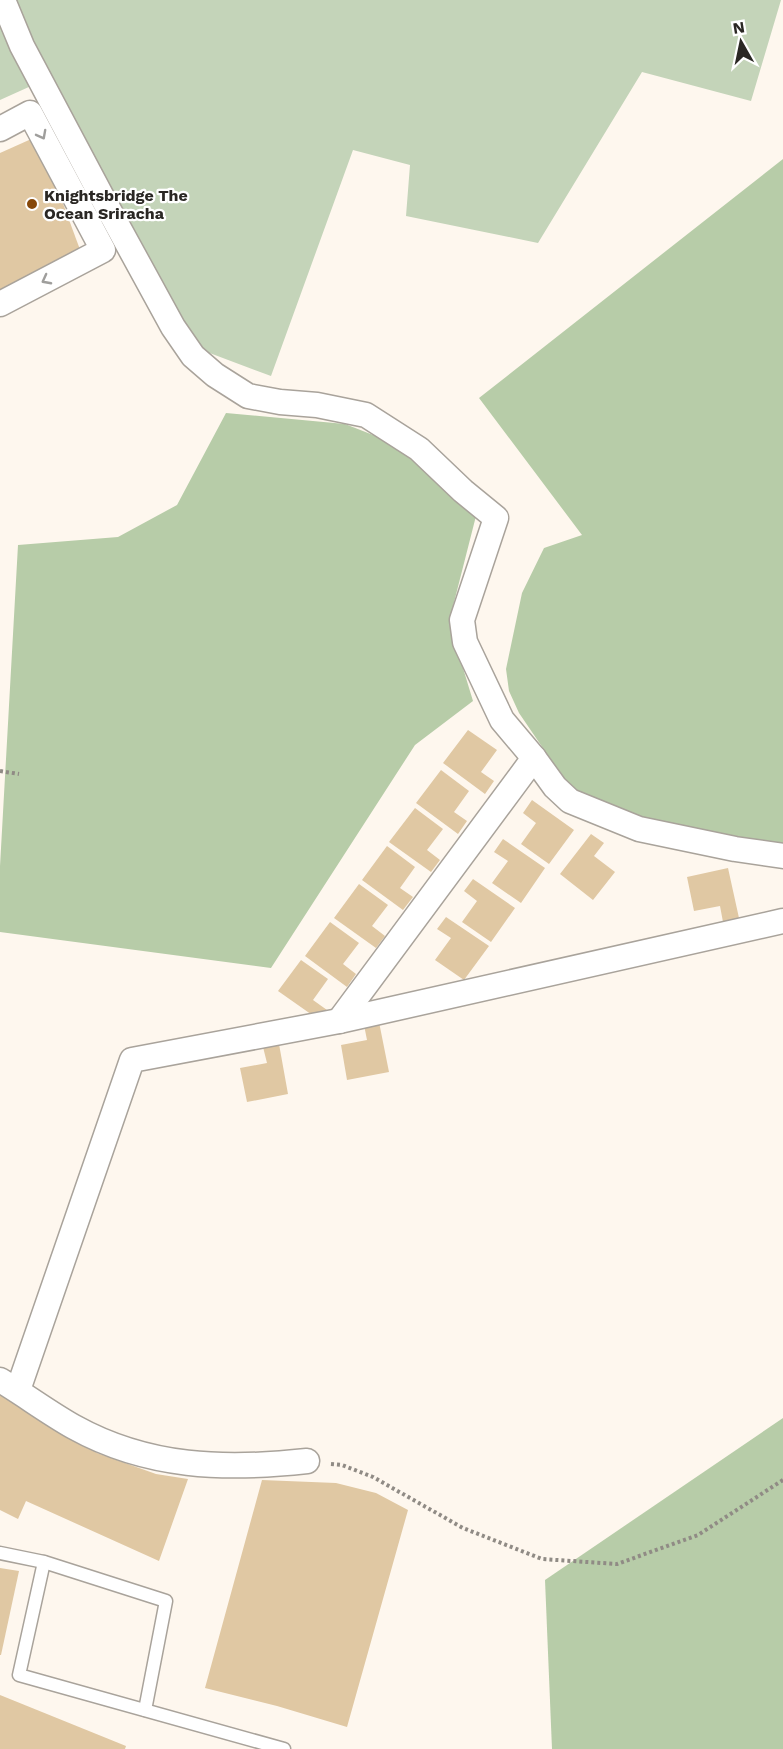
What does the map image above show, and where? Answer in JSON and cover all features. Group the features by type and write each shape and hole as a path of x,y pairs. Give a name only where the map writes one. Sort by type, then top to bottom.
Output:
{"street":[{"path":"3,0 22,46 109,210 173,327 193,356 215,375 248,396 316,405 366,415 419,449 463,491 496,518 462,620 465,642 502,720 555,787 570,801 639,829 783,856"},
{"path":"0,129 30,113 103,250 0,304"},
{"path":"339,1021 534,758"},
{"path":"307,1461 267,1465 191,1465 125,1451 74,1427 9,1385 132,1060 339,1021 783,921"}],"lane":[{"path":"0,1553 44,1562 166,1601 145,1710"},
{"path":"44,1562 19,1675 284,1749"}],"path":[{"path":"0,771 19,774"},
{"path":"307,1461 342,1465 372,1477 463,1528 542,1559 617,1564 698,1535 783,1480"}],"green space":[{"path":"0,0 781,0 751,101 642,72 538,243 406,216 410,165 353,150 271,376 199,349 51,77 0,100"},
{"path":"783,159 783,846 616,813 583,796 562,776 519,713 509,691 506,669 522,593 544,548 582,535 479,398"},
{"path":"226,413 345,424 391,442 476,516 449,622 473,701 415,745 271,968 0,932 0,866 18,545 118,537 177,505"},
{"path":"783,1418 783,1749 552,1749 545,1580"}],"building":[{"name":"Knightsbridge The Ocean Sriracha","path":"38,136 82,255 0,297 0,153"},
{"path":"468,730 497,750 481,772 494,781 485,794 443,763"},
{"path":"441,770 469,791 454,812 467,821 458,834 416,803"},
{"path":"532,800 574,830 549,864 521,844 536,823 523,813"},
{"path":"415,808 443,829 427,850 440,860 431,872 389,842"},
{"path":"591,834 604,843 594,856 615,872 593,900 560,874"},
{"path":"503,839 545,868 521,903 492,883 508,861 494,852"},
{"path":"387,846 415,867 400,888 413,897 403,910 362,880"},
{"path":"728,868 739,918 723,922 720,906 694,911 687,877"},
{"path":"473,879 515,908 491,942 462,922 477,901 464,891"},
{"path":"359,884 388,905 372,926 385,936 376,948 334,918"},
{"path":"446,917 489,946 464,980 435,960 451,938 437,929"},
{"path":"330,922 359,943 343,964 356,974 347,987 305,956"},
{"path":"301,960 328,979 313,1000 327,1010 315,1017 278,991"},
{"path":"379,1022 389,1072 347,1080 341,1045 367,1040 364,1025"},
{"path":"279,1044 288,1094 247,1102 240,1068 267,1063 263,1047"},
{"path":"0,1393 97,1453 156,1474 188,1479 159,1561 26,1501 18,1519 0,1510"},
{"path":"262,1480 336,1483 376,1493 408,1510 347,1727 205,1688"},
{"path":"0,1568 19,1571 1,1655 0,1655"},
{"path":"0,1695 126,1746 125,1749 0,1749"}],"place":[{"name":"Knightsbridge The Ocean Sriracha","path":"32,204"}]}
